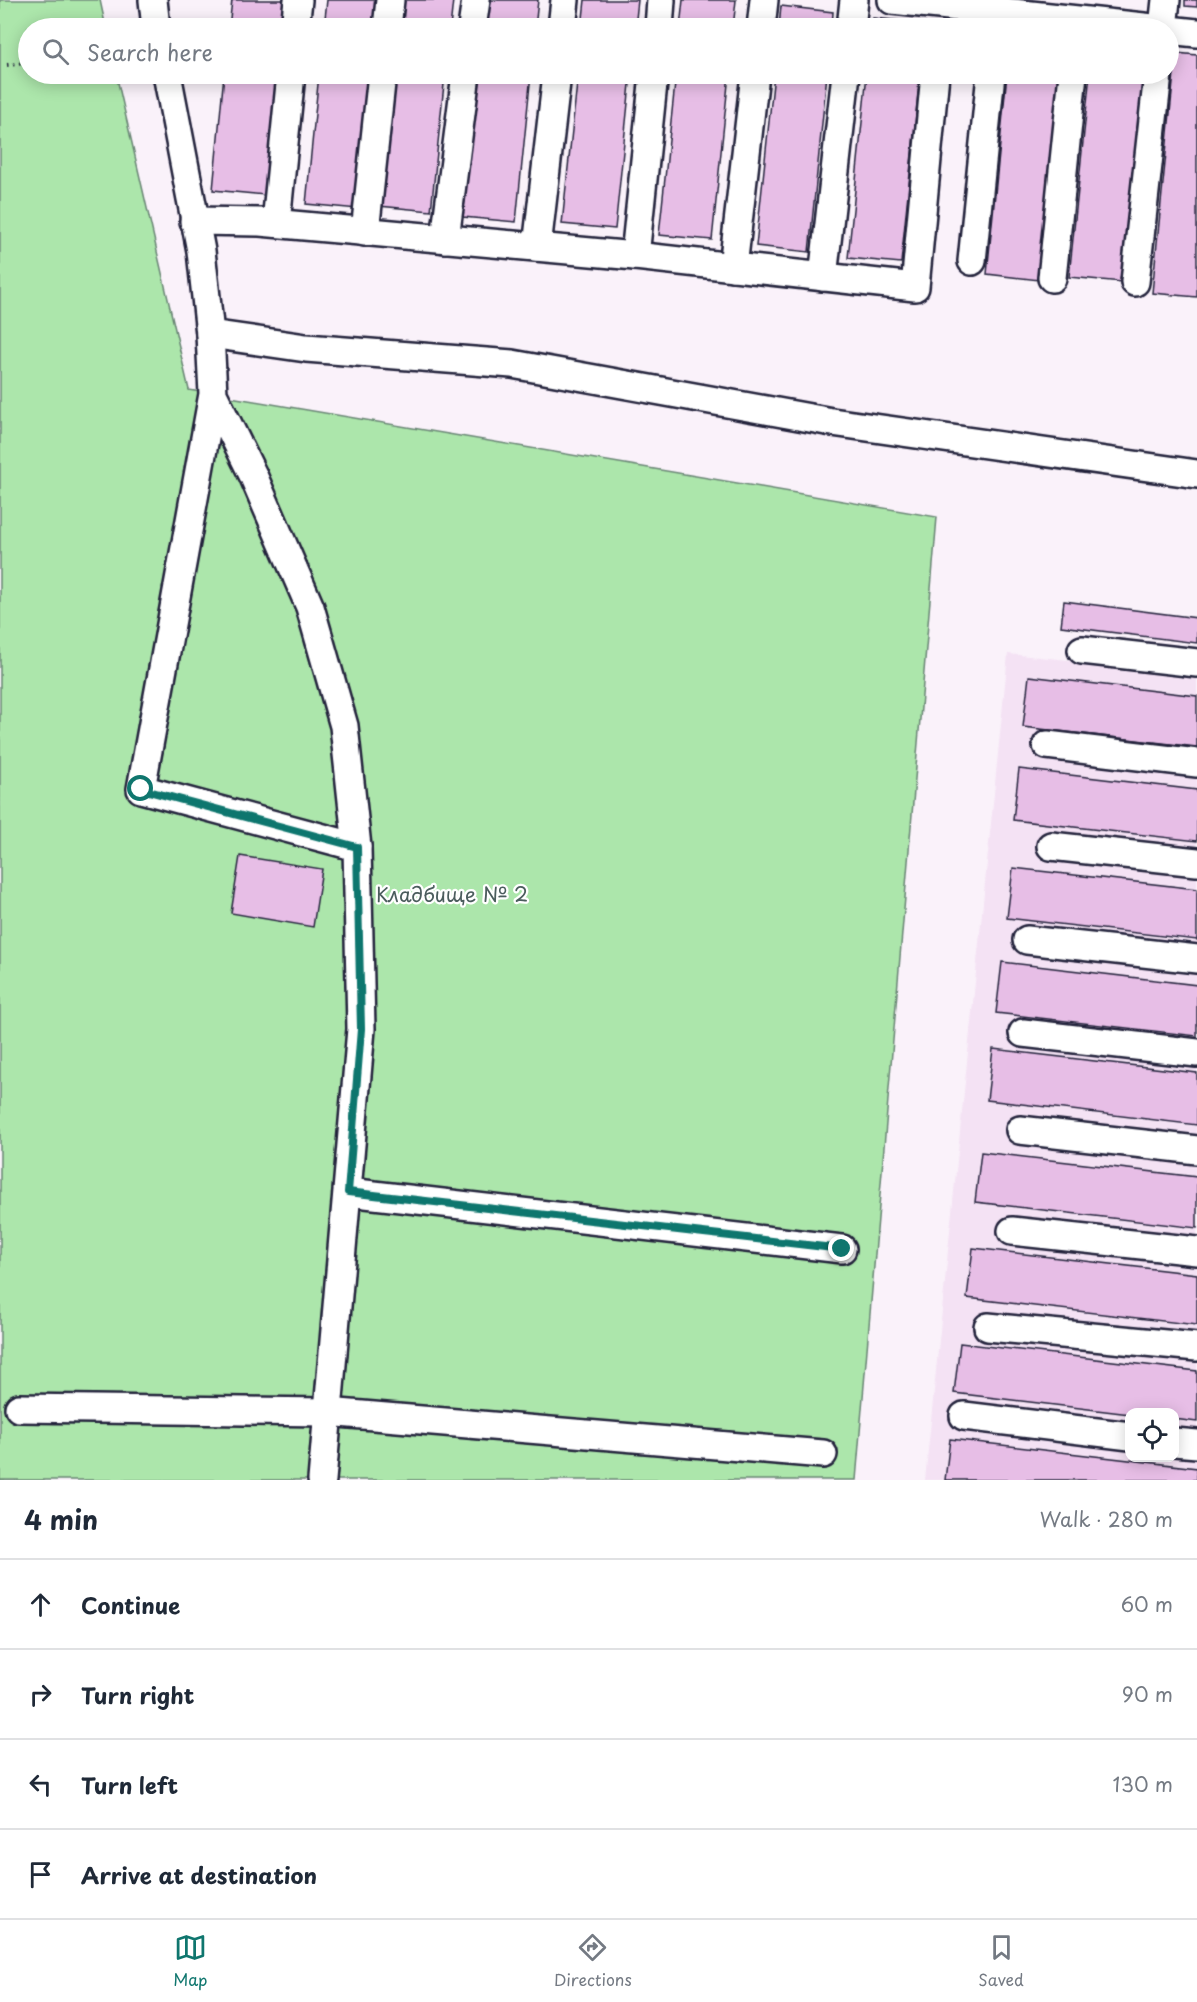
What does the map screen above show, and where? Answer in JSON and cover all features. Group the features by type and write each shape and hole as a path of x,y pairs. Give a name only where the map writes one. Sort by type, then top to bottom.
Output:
{"street":[{"path":"153,0 155,18"},
{"path":"296,18 298,0"},
{"path":"388,18 390,0"},
{"path":"473,18 476,0"},
{"path":"563,18 565,0"},
{"path":"659,18 662,0"},
{"path":"762,18 764,0"},
{"path":"852,18 854,0"},
{"path":"892,0 941,11 1079,16"},
{"path":"1163,18 1166,0"},
{"path":"1179,31 1197,33"},
{"path":"169,84 201,251 210,334 213,394 141,789 357,847"},
{"path":"276,223 290,84"},
{"path":"365,232 381,84"},
{"path":"446,239 465,84"},
{"path":"537,247 556,84"},
{"path":"635,256 653,84"},
{"path":"733,267 754,84"},
{"path":"823,277 845,84"},
{"path":"194,222 276,223 635,256 915,287 934,84"},
{"path":"972,261 990,84"},
{"path":"1052,278 1072,84"},
{"path":"1135,282 1157,84"},
{"path":"210,334 306,348 512,364 832,422 1197,474"},
{"path":"213,394 253,475 310,607 344,726 357,847 361,1029 322,1480"},
{"path":"1082,650 1197,663"},
{"path":"1047,745 1197,764"},
{"path":"1052,846 1197,862"},
{"path":"1028,940 1197,960"},
{"path":"1023,1033 1197,1053"},
{"path":"1020,1130 1197,1150"},
{"path":"348,1192 842,1249"},
{"path":"1012,1231 1197,1251"},
{"path":"988,1327 1197,1347"},
{"path":"19,1408 327,1412 823,1454"},
{"path":"964,1416 1125,1435"},
{"path":"1179,1442 1197,1444"}],"path":[{"path":"7,65 18,64"}],"shaded area":[{"path":"1008,654 1197,673 1197,1480 925,1480"}],"green space":[{"name":"Кладбище № 2","path":"0,0 100,0 104,18 18,18 18,84 118,84 189,390 937,517 856,1480 0,1480"}],"building":[{"path":"232,0 285,0 283,18 230,18"},
{"path":"327,0 380,0 378,18 325,18"},
{"path":"400,0 453,0 451,18 398,18"},
{"path":"485,0 538,0 536,18 483,18"},
{"path":"585,0 638,0 636,18 583,18"},
{"path":"683,0 736,0 734,18 681,18"},
{"path":"1185,0 1197,0 1197,7 1185,6"},
{"path":"781,6 833,12 833,18 780,18"},
{"path":"1179,53 1197,55 1197,297 1152,293 1173,84 1179,84"},
{"path":"223,84 276,84 265,195 213,190"},
{"path":"318,84 371,84 358,209 306,204"},
{"path":"391,84 444,84 431,211 379,206"},
{"path":"477,84 530,84 516,222 463,217"},
{"path":"577,84 630,84 615,229 562,224"},
{"path":"675,84 728,84 712,240 659,235"},
{"path":"773,84 826,84 809,252 756,246"},
{"path":"866,84 919,84 901,263 848,258"},
{"path":"1006,84 1059,84 1039,280 987,274"},
{"path":"1089,84 1142,84 1122,282 1069,277"},
{"path":"1064,601 1197,618 1197,643 1061,626"},
{"path":"1029,676 1197,696 1197,747 1023,727"},
{"path":"1019,769 1197,790 1197,841 1013,820"},
{"path":"240,856 322,869 313,927 231,913"},
{"path":"1013,868 1197,889 1197,940 1007,918"},
{"path":"1002,962 1197,985 1197,1036 996,1013"},
{"path":"993,1049 1197,1073 1197,1125 987,1100"},
{"path":"981,1152 1197,1177 1197,1228 975,1202"},
{"path":"973,1248 1197,1274 1197,1325 967,1298"},
{"path":"960,1343 1197,1371 1197,1422 1179,1420 1179,1408 1125,1408 1125,1413 954,1393"},
{"path":"950,1439 1125,1460 1125,1462 1197,1468 1197,1480 945,1480"}],"route":[{"path":"141,789 357,847 361,1029 348,1192 842,1249"}]}
